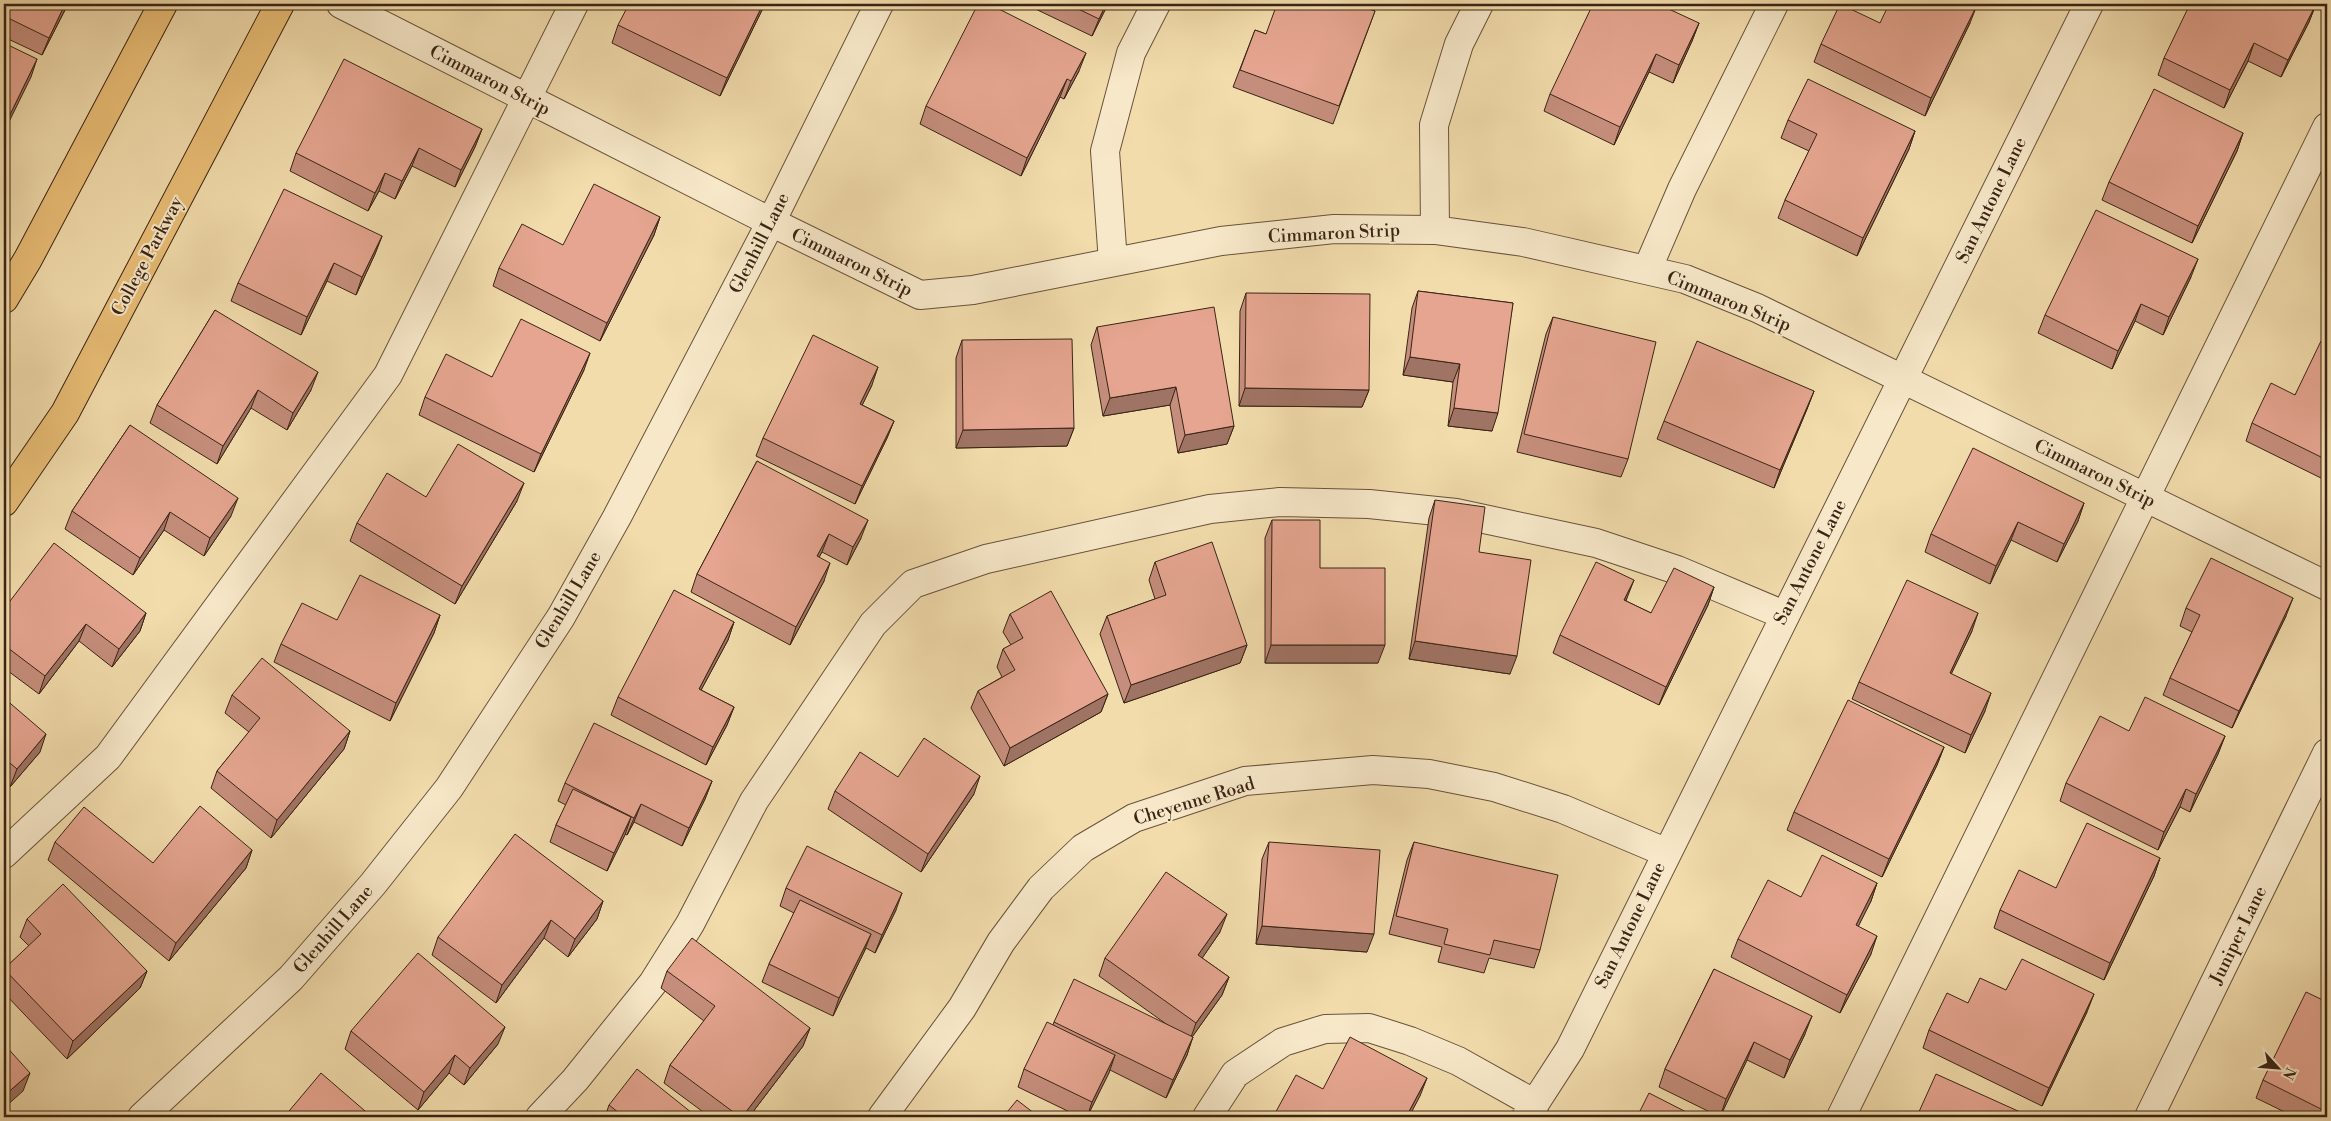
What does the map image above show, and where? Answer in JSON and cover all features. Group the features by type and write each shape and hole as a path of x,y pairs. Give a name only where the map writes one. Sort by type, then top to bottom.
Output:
{"main road":[{"path":"4,300 28,259 163,4"},
{"name":"College Parkway","path":"4,502 65,413 280,4"}],"street":[{"name":"Cimmaron Strip","path":"341,4 771,222 920,294 973,290 1220,240 1334,229 1435,230 1523,242 1685,279 1757,308 2327,586"},
{"path":"4,854 108,757 388,375 574,4"},
{"name":"Glenhill Lane","path":"142,1117 291,978 373,884 449,788 560,617 621,508 771,222 880,4"},
{"path":"1114,262 1105,151 1131,53 1156,4"},
{"path":"1435,230 1434,125 1459,44 1479,4"},
{"path":"1647,270 1682,189 1774,4"},
{"name":"San Antone Lane","path":"1530,1111 1570,1049 1665,852 1903,379 2088,4"},
{"path":"1841,1117 2327,127"},
{"path":"540,1117 575,1080 653,983 690,924 754,801 873,624 913,584 986,559 1210,509 1280,502 1369,504 1456,513 1596,543 1677,570 1784,615"},
{"name":"Juniper Lane","path":"2149,1117 2327,753"},
{"name":"Cheyenne Road","path":"882,1117 962,1008 1001,942 1041,888 1083,848 1134,818 1245,781 1373,770 1420,773 1494,787 1563,809 1665,852"},
{"path":"1206,1117 1235,1074 1282,1042 1325,1029 1369,1028 1458,1061 1530,1111"}],"building":[{"path":"4,4 65,4 49,38 4,16"},
{"path":"629,4 763,4 727,78 618,25"},
{"path":"978,4 989,4 1086,53 1071,81 1067,79 1027,158 926,106"},
{"path":"1068,4 1106,4 1099,19"},
{"path":"1277,4 1355,4 1375,11 1339,106 1240,70 1255,30 1266,34"},
{"path":"1593,4 1658,4 1699,23 1679,65 1656,54 1620,127 1550,94"},
{"path":"1840,4 1880,23 1889,4 1977,5 1931,98 1821,44"},
{"path":"2190,4 2316,4 2288,60 2254,43 2230,90 2164,58"},
{"path":"4,43 37,59 4,127"},
{"path":"344,59 482,129 461,170 419,148 402,181 385,173 375,193 296,153"},
{"path":"1808,79 1915,131 1863,238 1785,200 1817,134 1788,120"},
{"path":"2154,89 2243,133 2198,226 2109,182"},
{"path":"594,184 660,217 607,323 499,268 522,224 563,245"},
{"path":"284,189 382,236 362,277 334,263 307,317 238,283"},
{"path":"2096,210 2198,259 2169,317 2141,304 2118,351 2045,315"},
{"path":"1418,291 1513,303 1498,413 1454,408 1460,364 1410,357"},
{"path":"1246,293 1370,294 1369,390 1245,388"},
{"path":"1214,307 1234,426 1185,435 1176,387 1110,398 1097,327"},
{"path":"215,310 318,372 293,413 258,390 223,446 157,405"},
{"path":"1553,317 1656,342 1628,459 1524,434"},
{"path":"521,319 590,353 541,454 425,397 446,354 492,377"},
{"path":"813,335 878,367 860,404 894,421 862,486 763,438"},
{"path":"1072,339 1074,428 963,430 962,340"},
{"path":"1697,341 1814,391 1780,470 1664,421"},
{"path":"2321,341 2327,344 2327,460 2252,423 2271,383 2295,395"},
{"path":"130,425 238,498 210,538 170,512 140,558 72,511"},
{"path":"458,444 524,483 462,586 357,523 387,473 426,497"},
{"path":"1973,448 2084,503 2064,544 2018,522 1996,566 1931,534"},
{"path":"757,461 868,520 853,547 829,534 817,556 830,563 796,627 697,574"},
{"path":"1435,500 1485,507 1479,552 1531,560 1517,656 1415,641"},
{"path":"1272,520 1320,520 1320,568 1385,568 1385,645 1271,645"},
{"path":"1212,542 1247,645 1131,685 1107,616 1166,595 1155,562"},
{"path":"54,543 146,613 119,649 86,624 45,676 4,645 4,609"},
{"path":"2211,558 2293,598 2239,711 2170,678 2200,615 2186,608"},
{"path":"1596,562 1634,580 1624,600 1651,613 1674,568 1714,587 1666,687 1560,635"},
{"path":"360,575 440,615 396,703 281,644 302,603 337,620"},
{"path":"1907,580 1978,613 1950,673 1991,693 1971,735 1859,682"},
{"path":"674,590 734,622 699,689 734,707 713,747 618,697"},
{"path":"1051,591 1108,694 1010,748 978,691 1015,670 1003,649 1023,638 1010,614"},
{"path":"262,658 350,731 277,820 217,771 260,718 232,695"},
{"path":"2145,697 2225,736 2196,794 2186,789 2164,832 2066,783 2100,716 2129,731"},
{"path":"4,698 46,734 17,769 4,758"},
{"path":"1848,700 1944,747 1889,859 1794,812"},
{"path":"594,723 712,781 689,828 641,804 634,818 565,783"},
{"path":"924,738 980,776 928,854 835,791 860,752 898,777"},
{"path":"573,789 631,817 614,853 556,825"},
{"path":"200,806 252,850 176,943 55,842 84,807 153,863"},
{"path":"2087,823 2160,858 2110,963 2000,910 2019,870 2056,888"},
{"path":"515,834 603,901 575,939 551,920 502,985 438,937"},
{"path":"1269,842 1380,850 1374,934 1262,926"},
{"path":"1414,842 1558,875 1540,950 1494,940 1490,955 1444,944 1448,929 1396,916"},
{"path":"807,846 902,893 882,935 786,888"},
{"path":"1822,855 1877,883 1856,925 1877,936 1847,995 1738,939 1768,880 1801,897"},
{"path":"1166,872 1227,914 1198,955 1229,977 1196,1023 1105,958"},
{"path":"63,884 147,971 73,1041 4,969 41,934 27,919"},
{"path":"800,900 871,934 839,998 769,964"},
{"path":"692,938 810,1028 742,1117 670,1065 715,1006 667,971"},
{"path":"418,953 505,1027 470,1068 455,1055 424,1092 351,1031"},
{"path":"2022,959 2094,994 2049,1088 1929,1030 1947,993 1968,1003 1980,978 2006,990"},
{"path":"1714,969 1812,1016 1790,1060 1754,1042 1726,1099 1665,1069"},
{"path":"1074,979 1193,1037 1173,1080 1054,1022"},
{"path":"2306,992 2327,1002 2327,1112 2263,1080"},
{"path":"1047,1022 1115,1055 1092,1102 1024,1069"},
{"path":"1350,1037 1427,1078 1406,1117 1273,1117 1296,1075 1323,1089"},
{"path":"4,1044 30,1073 4,1096"},
{"path":"637,1069 697,1117 624,1117 609,1105"},
{"path":"321,1073 372,1117 284,1117"},
{"path":"1936,1074 2029,1117 1926,1117 1918,1114"},
{"path":"1649,1093 1696,1117 1637,1117"},
{"path":"1017,1100 1039,1117 1003,1117"}]}
